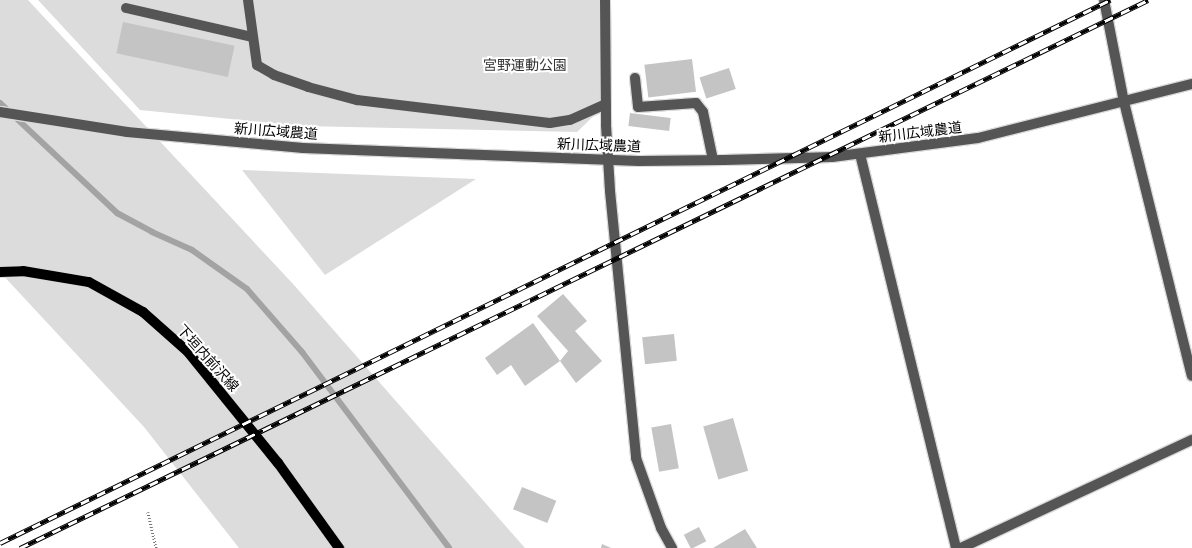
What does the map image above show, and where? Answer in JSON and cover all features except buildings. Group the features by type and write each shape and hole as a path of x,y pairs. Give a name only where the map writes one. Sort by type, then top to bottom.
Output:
{"main road":[{"name":"下垣内前沢線","path":"0,272 23,271 89,282 143,312 192,358 278,463 339,548"}],"street":[{"path":"248,0 257,65 281,77 357,100 550,123 570,120 606,104"},
{"path":"605,0 608,160 636,458 661,528 672,548"},
{"path":"1104,0 1124,102 1192,376"},
{"path":"126,8 253,37"},
{"path":"635,78 638,107 696,103 703,112 714,160"},
{"name":"新川広域農道","path":"0,112 127,132 302,148 608,160 714,160 832,157 978,138 1192,84"},
{"path":"860,154 956,548"},
{"path":"961,548 1192,440"}],"path":[{"path":"148,512 156,548"}],"green space":[{"path":"0,0 28,0 294,285 525,548 239,548 144,427 0,272"},
{"name":"宮野運動公園","path":"38,0 605,0 606,104 577,132 303,126 140,110"},
{"path":"242,170 476,179 325,275"}],"waterway":[{"path":"0,103 117,213 152,232 192,250 247,289 302,352 449,548"}],"railway":[{"path":"0,543 1110,0"},
{"path":"20,548 1148,0"}]}
